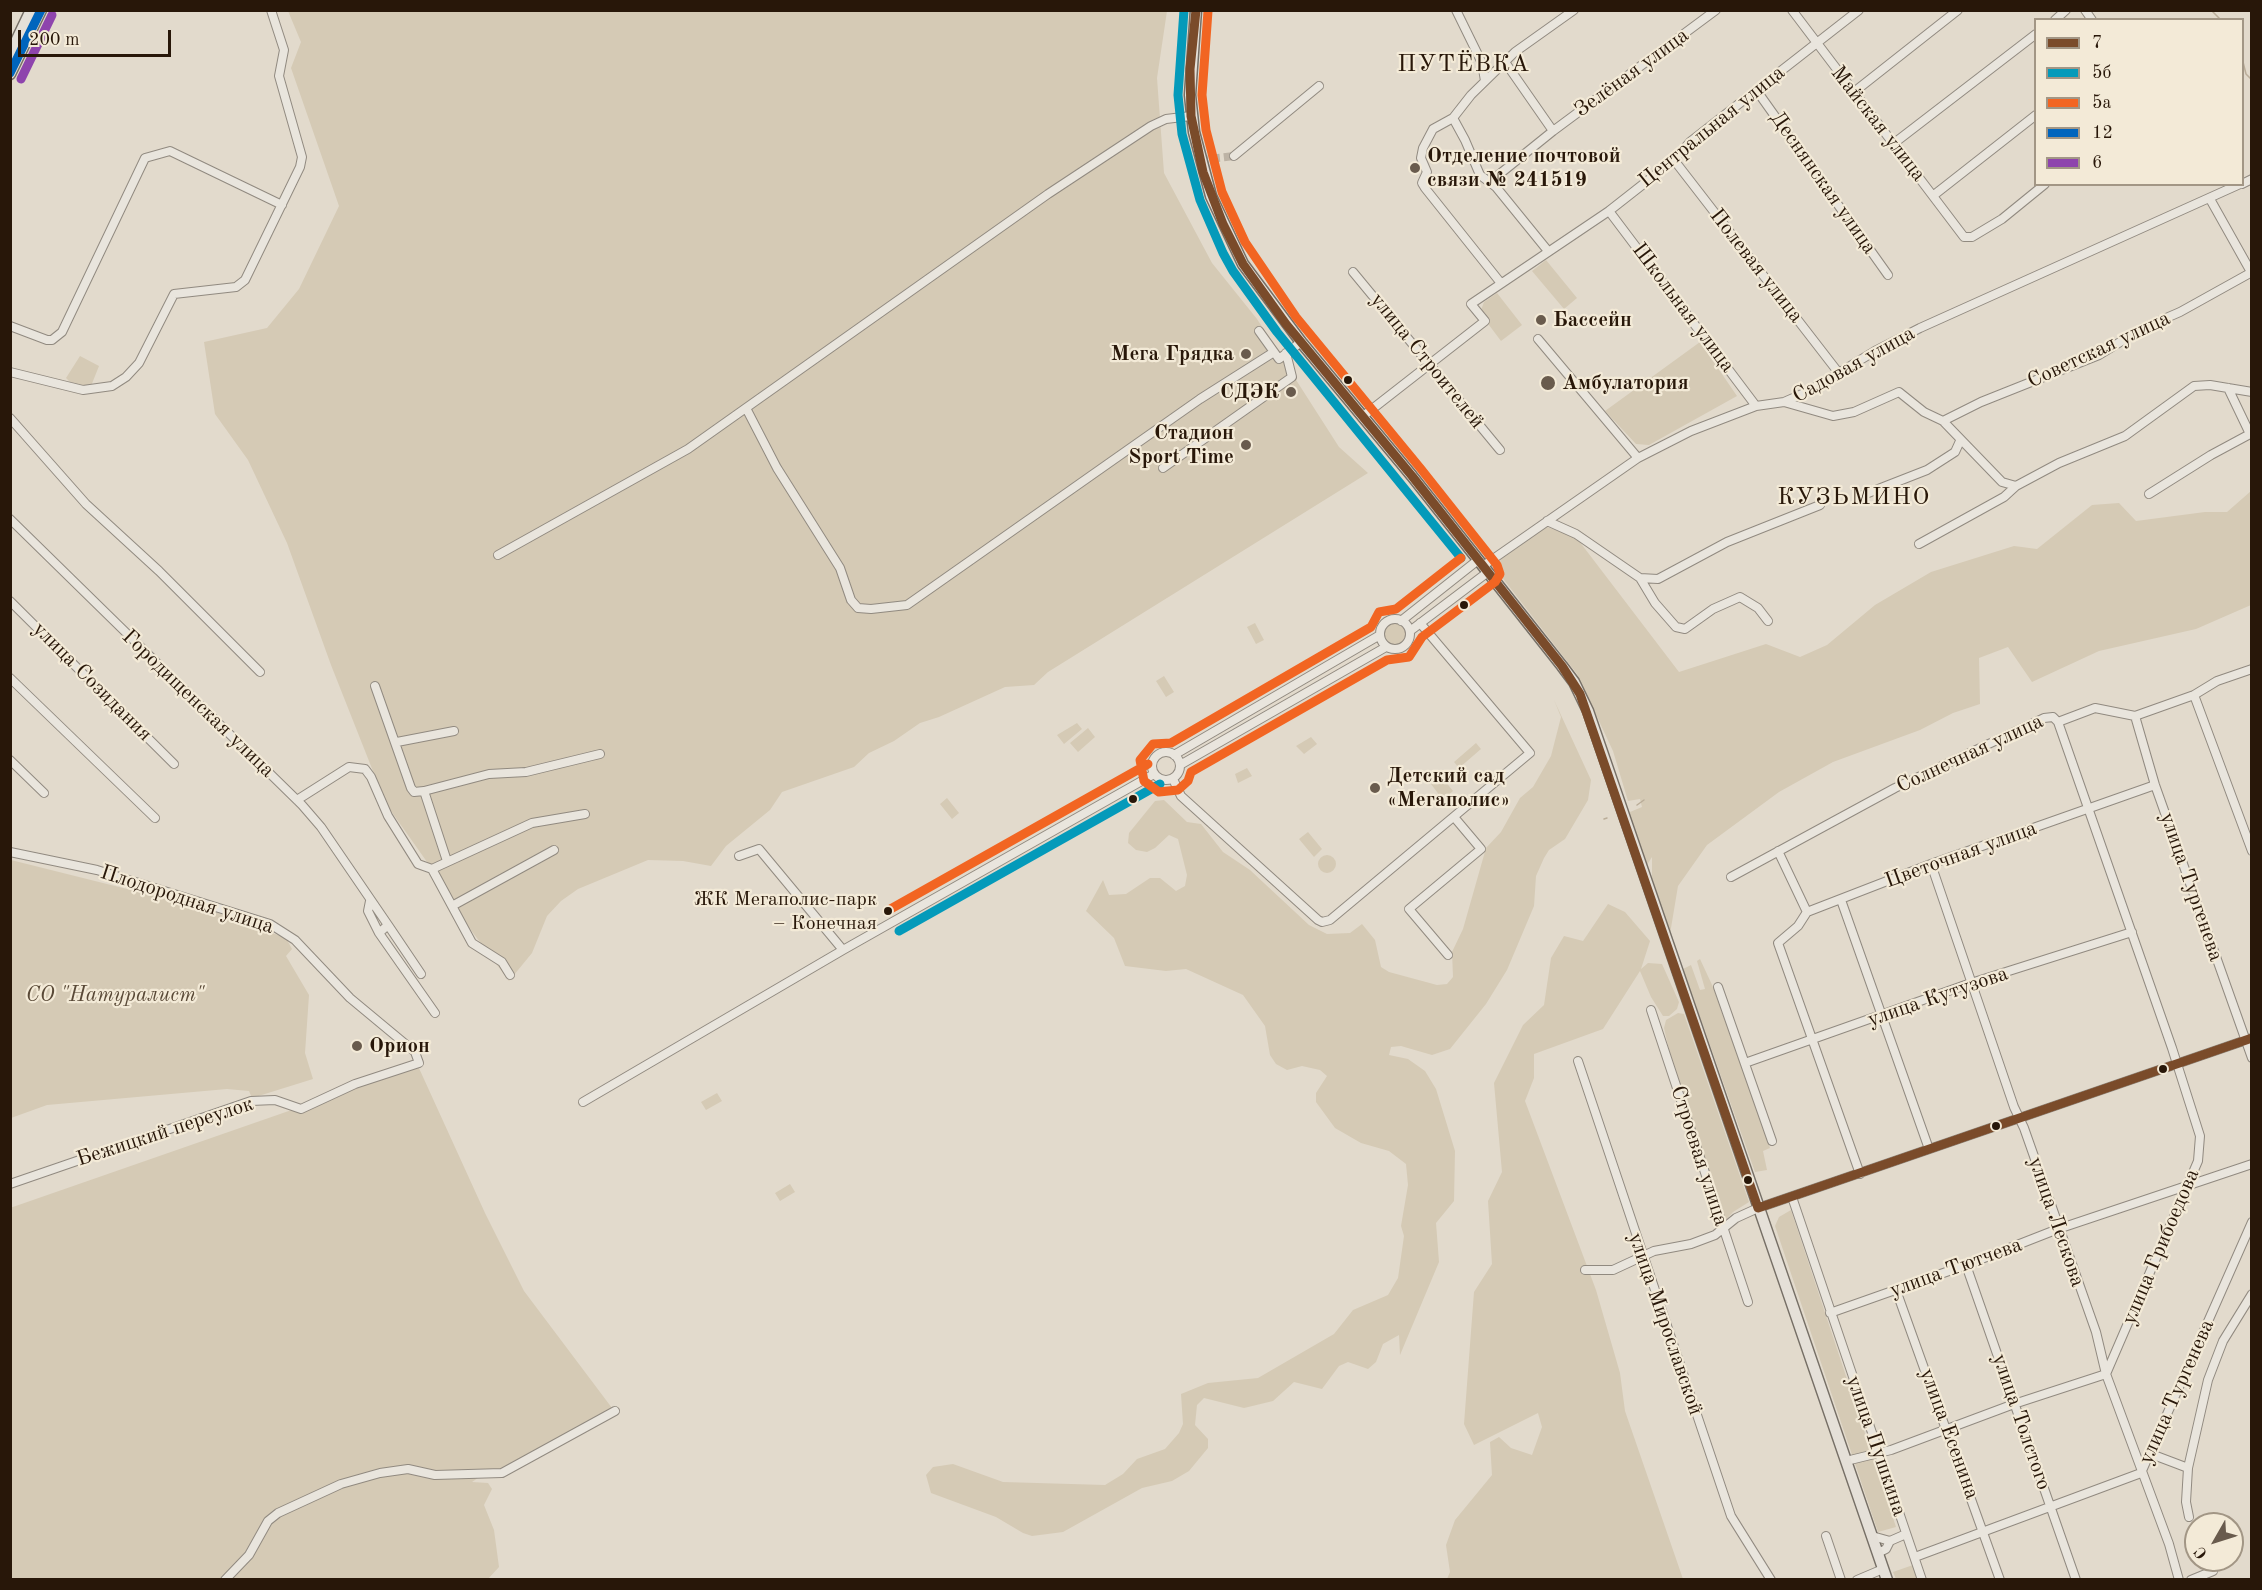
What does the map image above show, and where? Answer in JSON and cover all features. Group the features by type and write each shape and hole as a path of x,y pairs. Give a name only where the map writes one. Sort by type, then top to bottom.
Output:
{"main road":[{"path":"10,54 31,10"},
{"path":"10,74 41,10"},
{"path":"1196,10 1190,69 1191,116 1203,172 1223,224 1243,264 1301,342 1574,682 1588,711 1885,1574"}],"street":[{"path":"10,372 83,390 112,386 139,363 174,294 236,286 245,280 300,167 302,157 279,76 284,50 271,10"},
{"path":"1456,10 1482,63 1485,81"},
{"path":"1500,282 1425,188 1422,183 1427,172 1420,158 1430,133 1443,122 1453,118 1485,81 1515,52 1574,10"},
{"name":"Зелёная улица","path":"1491,181 1550,133 1716,10"},
{"name":"Майская улица","path":"1792,10 1816,45 1934,195 1964,237 1972,237 2002,219 2043,186"},
{"name":"Центральная улица","path":"1362,417 1485,321 1472,304 1500,282 1609,211 1674,160 1690,142 1859,10"},
{"path":"1854,92 1958,10"},
{"path":"1893,144 2034,36"},
{"path":"1505,62 1550,133"},
{"path":"1482,63 1492,70 1498,69"},
{"path":"1234,156 1319,86"},
{"name":"Деснянская улица","path":"1757,91 1888,275"},
{"path":"498,555 688,449 1048,194 1151,126 1166,119 1191,116"},
{"path":"1934,195 2034,117"},
{"path":"1453,118 1480,175 1491,181 1548,251"},
{"path":"10,326 47,340 52,340 62,332 145,158 170,151 282,205"},
{"name":"Полевая улица","path":"1674,160 1838,372"},
{"name":"Садовая улица","path":"1483,566 1638,458 1691,431 1756,406 1785,402 1809,392 1838,372 1920,328 2237,186"},
{"path":"2210,199 2251,272"},
{"name":"Школьная улица","path":"1609,211 1756,406"},
{"name":"улица Строителей","path":"1353,272 1500,450"},
{"name":"Советская улица","path":"1943,421 1981,402 2099,355 2143,328 2180,312 2251,272"},
{"path":"1259,331 1279,359 1301,342"},
{"path":"1538,339 1638,458"},
{"path":"746,408 777,468 840,568 851,600 858,608 871,609 907,605 1200,399 1274,352"},
{"path":"1163,468 1292,377 1286,353"},
{"path":"1919,544 2004,497 2016,486 2059,463 2125,436 2194,386 2210,385 2252,392"},
{"path":"2149,494 2211,455 2250,434 2228,388"},
{"path":"1785,402 1833,416 1854,412 1899,392 1924,412 1943,421 2002,482 2016,486"},
{"path":"10,418 86,504 159,571 260,672"},
{"path":"1863,495 1927,470 1955,452 1960,441"},
{"path":"1640,578 1658,579 1727,542 1820,505"},
{"name":"Городищенская улица","path":"10,519 297,800 321,827 421,974"},
{"path":"1547,521 1576,534 1640,578 1655,603 1676,627 1685,629 1713,609 1740,597 1758,608 1768,621"},
{"path":"1174,754 1380,635 1386,622 1401,621 1483,566"},
{"path":"1180,765 1386,647 1398,649 1403,647 1407,643 1410,631 1483,566"},
{"name":"улица Созидания","path":"10,601 174,764"},
{"path":"1401,621 1410,631"},
{"path":"1173,779 1181,796 1322,922 1330,920 1530,753 1420,623"},
{"path":"1380,635 1386,647"},
{"path":"2135,716 2194,694 2217,681 2252,669"},
{"path":"10,678 155,818"},
{"path":"375,686 397,742 411,788 418,793 489,774 526,772 600,754"},
{"path":"2194,694 2252,850"},
{"name":"Солнечная улица","path":"1731,877 1846,813 2014,730 2044,718 2053,717 2058,722 2095,708 2105,708 2135,716"},
{"name":"улица Тургенева","path":"2135,716 2155,784 2248,1039 2252,1058"},
{"name":"улица Грибоедова","path":"2058,722 2132,932 2200,1136 2198,1161 2106,1374"},
{"path":"397,742 454,731"},
{"path":"1167,752 1174,754 1180,765 1179,773 1173,779 1162,780 1154,774 1152,763 1156,756 1167,752"},
{"path":"10,760 44,793"},
{"path":"297,800 349,767 365,769 371,777 388,816 418,864 432,868 532,823 585,814"},
{"path":"583,1102 843,950 1154,774"},
{"name":"Цветочная улица","path":"1812,1040 1778,943 1798,926 1807,912 1931,864 2089,810 2155,784"},
{"path":"424,791 447,861"},
{"path":"1448,955 1409,909 1481,849 1454,817"},
{"path":"739,856 759,849 843,950"},
{"path":"452,906 554,850"},
{"path":"1778,851 1807,912"},
{"name":"Плодородная улица","path":"10,852 97,870 270,924 295,940 350,998 415,1052 419,1063"},
{"name":"улица Лескова","path":"1931,864 2098,1341 2106,1374 2169,1544 2179,1580"},
{"path":"432,868 472,943 502,962 510,975"},
{"path":"1840,900 1929,1149"},
{"name":"Городищенская улица","path":"370,901 368,911 379,933 435,1013"},
{"path":"379,933 388,925"},
{"name":"улица Кутузова","path":"1745,1063 1971,983 2132,932"},
{"path":"1718,987 1772,1141"},
{"name":"Строевая улица","path":"1651,1010 1748,1302"},
{"path":"1585,1270 1613,1270 1654,1251 1707,1238 1736,1218 1758,1208 2248,1039"},
{"path":"1812,1040 1860,1174"},
{"name":"улица Мирославской","path":"1578,1061 1731,1516 1771,1580"},
{"name":"Бежицкий переулок","path":"10,1184 251,1101 275,1100 301,1109 354,1084 394,1073 419,1063"},
{"name":"улица Тютчева","path":"1830,1313 1966,1265 2058,1229 2252,1164"},
{"name":"улица Пушкина","path":"1792,1197 1922,1580"},
{"name":"улица Тургенева","path":"1915,1557 2141,1473 2252,1222"},
{"name":"улица Толстого","path":"1966,1265 2076,1580"},
{"name":"улица Есенина","path":"1896,1290 2000,1580"},
{"path":"2188,1512 2188,1468 2193,1456 2208,1380 2223,1341 2252,1294"},
{"path":"1846,1461 1877,1451 1891,1450 2014,1404 2106,1374"},
{"path":"225,1580 249,1555 268,1521 278,1513 341,1484 380,1473 408,1469 435,1475 502,1473 615,1411"},
{"path":"2151,1454 2188,1468"},
{"path":"1872,1536 1890,1540 1906,1534"},
{"path":"1826,1536 1841,1580"},
{"path":"1878,1553 1886,1549 1890,1540"},
{"path":"2191,1580 2211,1572"},
{"path":"1857,1580 1885,1574"}],"green space":[{"path":"288,11 1167,11 1157,78 1164,173 1212,263 1257,319 1339,447 1368,473 1048,672 1034,685 1005,687 939,717 920,723 894,741 869,753 854,767 782,792 770,810 726,846 711,866 683,861 648,860 578,889 561,901 547,916 532,953 509,981 453,906 432,869 386,804 331,665 287,543 248,460 215,414 204,342 267,328 299,289 339,206 291,68 301,42"},
{"path":"1546,260 1577,298 1564,309 1532,271"},
{"path":"1497,293 1522,325 1501,341 1480,313 1484,302"},
{"path":"1700,342 1737,396 1649,445 1636,444 1605,411"},
{"path":"80,356 99,366 91,386 86,388 66,378"},
{"path":"2251,491 2251,605 2196,629 2099,651 2032,682 2008,647 1979,658 1980,704 1953,713 1920,730 1833,762 1779,792 1707,845 1678,886 1670,934 1652,878 1652,857 1647,865 1645,864 1629,816 1630,812 1642,807 1640,799 1628,801 1613,751 1577,674 1494,567 1508,552 1536,531 1547,527 1576,537 1679,672 1766,644 1800,657 1827,645 1875,605 1931,572 2014,546 2037,549 2092,505 2119,503 2136,521 2205,512 2227,512"},
{"path":"1394,622 1402,626 1406,634 1402,642 1394,646 1386,642 1382,634 1386,626"},
{"path":"1255,623 1264,640 1256,644 1247,627"},
{"path":"1164,676 1174,692 1166,697 1156,681"},
{"path":"1554,700 1591,780 1588,800 1565,839 1549,850 1544,858 1536,876 1534,906 1507,970 1486,1004 1450,1049 1432,1055 1401,1046 1391,1047 1389,1055 1408,1059 1425,1071 1436,1089 1455,1151 1454,1201 1436,1223 1439,1262 1400,1355 1399,1335 1383,1344 1376,1362 1368,1369 1348,1362 1339,1366 1322,1389 1294,1382 1273,1401 1244,1408 1204,1398 1197,1405 1195,1425 1208,1439 1208,1448 1189,1471 1172,1481 1142,1488 1063,1532 1032,1536 996,1517 931,1493 926,1475 933,1467 953,1464 1003,1482 1105,1485 1123,1474 1137,1459 1165,1449 1179,1433 1183,1424 1181,1394 1208,1383 1258,1378 1334,1334 1353,1310 1388,1295 1398,1278 1404,1236 1401,1226 1408,1185 1406,1164 1389,1151 1361,1143 1335,1128 1316,1102 1316,1093 1327,1076 1320,1070 1302,1066 1287,1070 1276,1064 1270,1055 1265,1026 1243,995 1186,969 1166,971 1125,966 1114,938 1086,911 1103,880 1109,895 1126,894 1150,878 1160,878 1176,891 1185,886 1187,875 1178,839 1169,835 1147,852 1136,850 1128,843 1129,833 1155,801 1164,800 1187,822 1201,824 1223,852 1250,870 1309,925 1327,934 1350,933 1362,924 1375,940 1381,967 1389,972 1437,985 1447,984 1453,977 1452,952 1463,929 1486,848 1501,832 1520,798 1533,787 1551,756 1561,717"},
{"path":"1077,723 1082,729 1064,744 1057,735"},
{"path":"1088,728 1095,737 1078,752 1070,743"},
{"path":"1311,737 1317,744 1304,754 1296,746"},
{"path":"1476,743 1481,749 1459,768 1454,762"},
{"path":"1247,768 1252,776 1238,783 1235,774"},
{"path":"1441,776 1453,791 1443,800 1431,784"},
{"path":"947,798 959,813 952,819 940,804"},
{"path":"1308,832 1322,849 1314,857 1299,839"},
{"path":"1327,855 1333,858 1336,864 1333,870 1327,873 1321,870 1318,864 1321,858"},
{"name":"СО \"Натуралист\"","path":"11,860 207,909 286,938 292,949 286,956 309,995 305,1053 313,1079 252,1098 249,1091 227,1089 47,1105 11,1118"},
{"path":"1608,904 1625,912 1650,941 1641,969 1648,963 1662,964 1679,1002 1677,1009 1669,1016 1663,1016 1651,997 1640,971 1603,1029 1534,1054 1534,1078 1525,1101 1596,1290 1620,1373 1625,1411 1683,1579 1447,1579 1450,1572 1446,1545 1455,1520 1492,1475 1490,1442 1499,1437 1511,1448 1532,1455 1542,1427 1538,1413 1474,1445 1464,1424 1474,1292 1492,1264 1488,1201 1502,1172 1494,1083 1523,1025 1544,1005 1551,958 1564,936 1583,941"},
{"path":"1700,959 1713,987 1767,1138 1770,1148 1763,1151 1767,1170 1755,1172 1683,969 1691,965 1700,990 1705,989 1697,961"},
{"path":"1678,1013 1684,1014 1749,1202 1733,1212 1722,1224 1676,1080 1664,1028 1666,1020"},
{"path":"418,1066 485,1213 524,1291 612,1408 501,1471 488,1471 472,1482 488,1483 492,1489 484,1505 494,1530 499,1567 488,1579 11,1579 10,1208"},
{"path":"717,1093 722,1101 706,1110 701,1102"},
{"path":"790,1184 795,1192 780,1201 775,1193"},
{"path":"1791,1210 1896,1527 1878,1532 1775,1226 1779,1217"},
{"path":"1913,1565 1917,1579 1896,1579 1893,1572"}],"waterway":[{"path":"2211,10 2219,18"},
{"path":"2244,66 2246,74 2252,80"},
{"path":"1637,805 1644,800"}],"tunnel":[{"path":"1200,160 1234,156"}],"transit line":[{"name":"12","path":"10,73 41,10"},
{"name":"5б","path":"1184,10 1178,95 1182,134 1200,200 1223,253 1233,271 1277,332 1461,558"},
{"name":"7","path":"1196,10 1190,69 1191,116 1203,172 1223,224 1243,264 1286,324 1412,476 1562,666 1580,694 1758,1208"},
{"name":"5а","path":"1208,11 1202,95 1206,130 1222,192 1245,242 1296,317 1421,469 1497,565 1500,574 1495,582 1422,637 1409,657 1387,660 1191,772 1188,781 1178,790 1159,792 1144,781 1140,760 1153,744 1171,743 1371,627 1379,612 1396,609 1461,558"},
{"name":"6","path":"21,79 52,15"},
{"name":"5а","path":"887,911 1148,764"},
{"name":"5б","path":"899,931 1160,784"},
{"name":"7","path":"1758,1208 2252,1038"}],"place":[{"name":"Отделение почтовой связи № 241519","path":"1415,168"},
{"name":"Бассейн","path":"1541,320"},
{"name":"Мега Грядка","path":"1246,354"},
{"name":"Амбулатория","path":"1548,383"},
{"name":"СДЭК","path":"1291,392"},
{"name":"Стадион Sport Time","path":"1246,445"},
{"name":"Детский сад «Мегаполис»","path":"1375,788"},
{"name":"ЖК Мегаполис-парк – Конечная","path":"888,911"},
{"name":"Орион","path":"357,1046"}],"district":[{"name":"ПУТЁВКА","path":"1464,65"},
{"name":"КУЗЬМИНО","path":"1854,498"}]}
